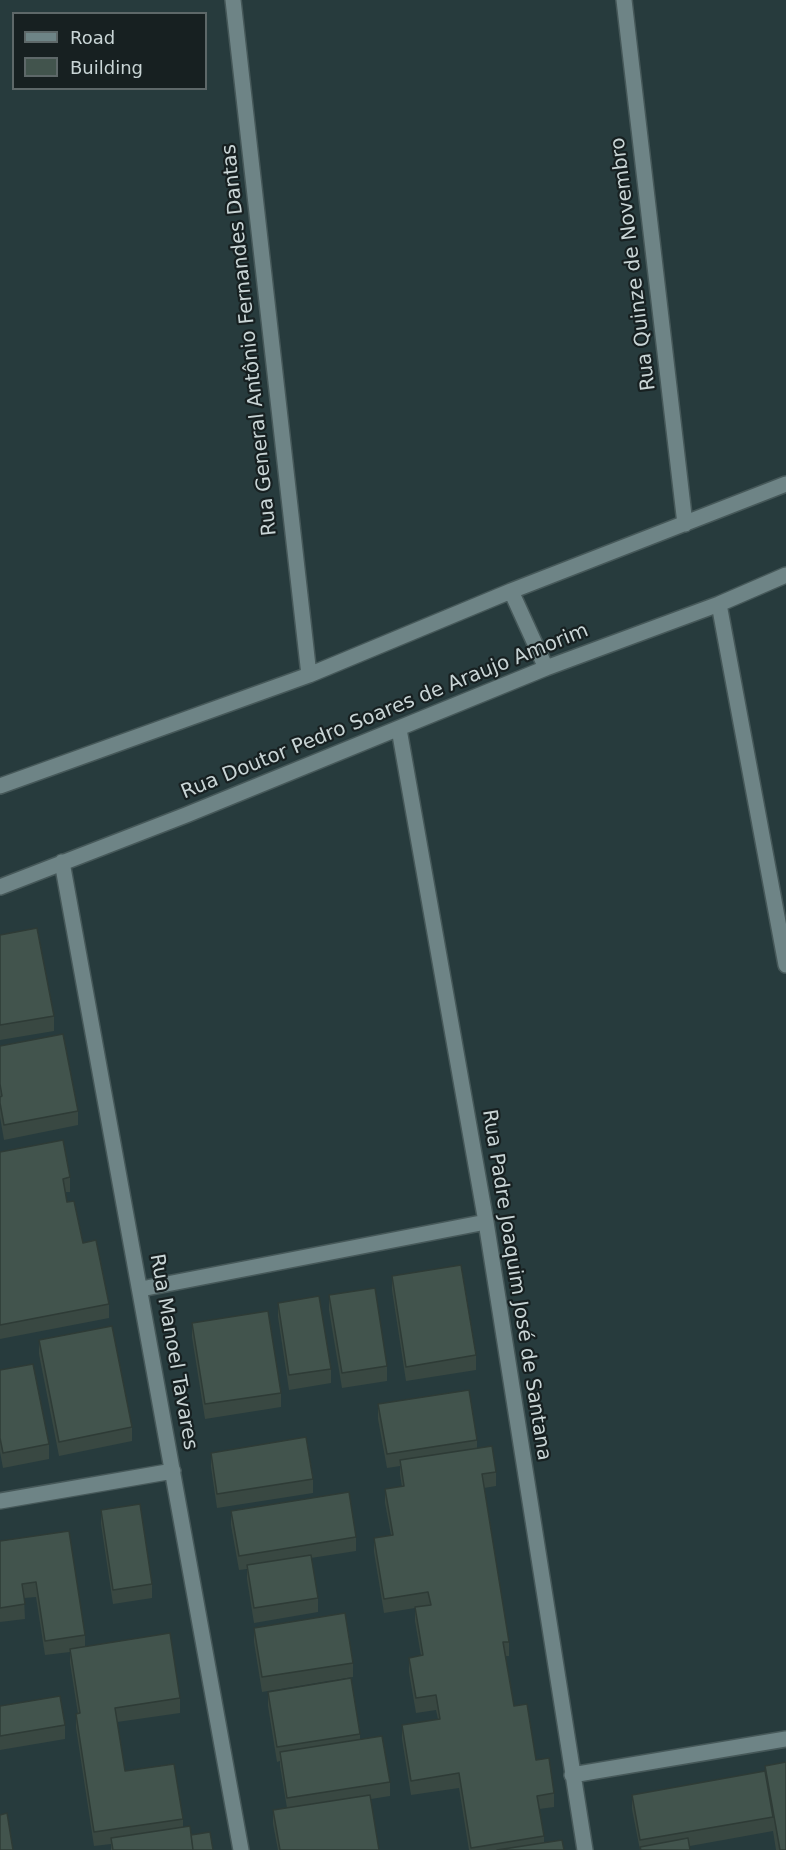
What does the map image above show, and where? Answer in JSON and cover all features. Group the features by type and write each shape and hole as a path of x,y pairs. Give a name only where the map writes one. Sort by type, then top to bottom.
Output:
{"street":[{"name":"Rua General Antônio Fernandes Dantas","path":"233,0 309,675"},
{"name":"Rua Quinze de Novembro","path":"624,0 685,524"},
{"path":"0,786 309,675 511,591 786,484"},
{"name":"Rua Doutor Pedro Soares de Araujo Amorim","path":"0,887 186,815 546,668 719,604 786,575"},
{"path":"511,591 546,668"},
{"path":"719,604 786,965"},
{"name":"Rua Padre Joaquim José de Santana","path":"399,729 486,1222 585,1850"},
{"name":"Rua Manoel Tavares","path":"62,862 241,1850"},
{"path":"141,1289 486,1222"},
{"path":"0,1501 173,1471"},
{"path":"572,1775 786,1739"}],"building":[{"path":"37,928 54,1016 0,1025 0,935"},
{"path":"63,1034 78,1111 4,1125 0,1103 2,1096 0,1046"},
{"path":"63,1140 70,1177 63,1179 67,1202 74,1201 83,1243 96,1240 109,1304 0,1325 0,1152"},
{"path":"461,1265 476,1355 406,1367 392,1276"},
{"path":"375,1288 387,1366 342,1373 329,1295"},
{"path":"319,1296 331,1369 289,1375 278,1303"},
{"path":"268,1311 281,1393 205,1404 192,1323"},
{"path":"112,1326 132,1427 59,1442 39,1340"},
{"path":"33,1364 49,1444 3,1453 0,1438 0,1370"},
{"path":"469,1390 477,1440 387,1454 378,1404"},
{"path":"306,1437 313,1479 217,1494 211,1453"},
{"path":"492,1446 496,1472 482,1474 509,1642 503,1642 514,1706 527,1704 536,1760 549,1758 554,1793 537,1796 544,1836 471,1848 459,1773 411,1781 402,1725 440,1719 436,1695 416,1698 409,1658 423,1655 415,1607 431,1605 428,1592 384,1599 374,1538 393,1535 385,1489 404,1486 400,1460"},
{"path":"349,1492 356,1537 239,1556 231,1511"},
{"path":"140,1504 152,1584 113,1590 101,1510"},
{"path":"69,1531 85,1635 45,1641 36,1582 22,1584 25,1604 0,1608 0,1541"},
{"path":"311,1555 318,1598 254,1608 247,1565"},
{"path":"345,1613 353,1663 262,1677 254,1628"},
{"path":"170,1633 180,1698 115,1708 125,1771 174,1764 183,1819 94,1832 76,1714 80,1713 70,1649"},
{"path":"351,1678 360,1734 277,1747 268,1692"},
{"path":"60,1696 65,1725 0,1736 0,1706"},
{"path":"382,1736 390,1782 287,1798 280,1752"},
{"path":"786,1762 786,1850 780,1850 765,1766"},
{"path":"765,1771 773,1817 640,1840 632,1795"},
{"path":"370,1795 379,1850 280,1850 273,1810"},
{"path":"7,1813 13,1850 0,1850 0,1815"},
{"path":"190,1826 193,1850 113,1850 111,1838"},
{"path":"210,1832 213,1850 193,1850 191,1835"},
{"path":"688,1838 690,1850 641,1850 640,1847"},
{"path":"562,1840 564,1850 497,1850"}]}
